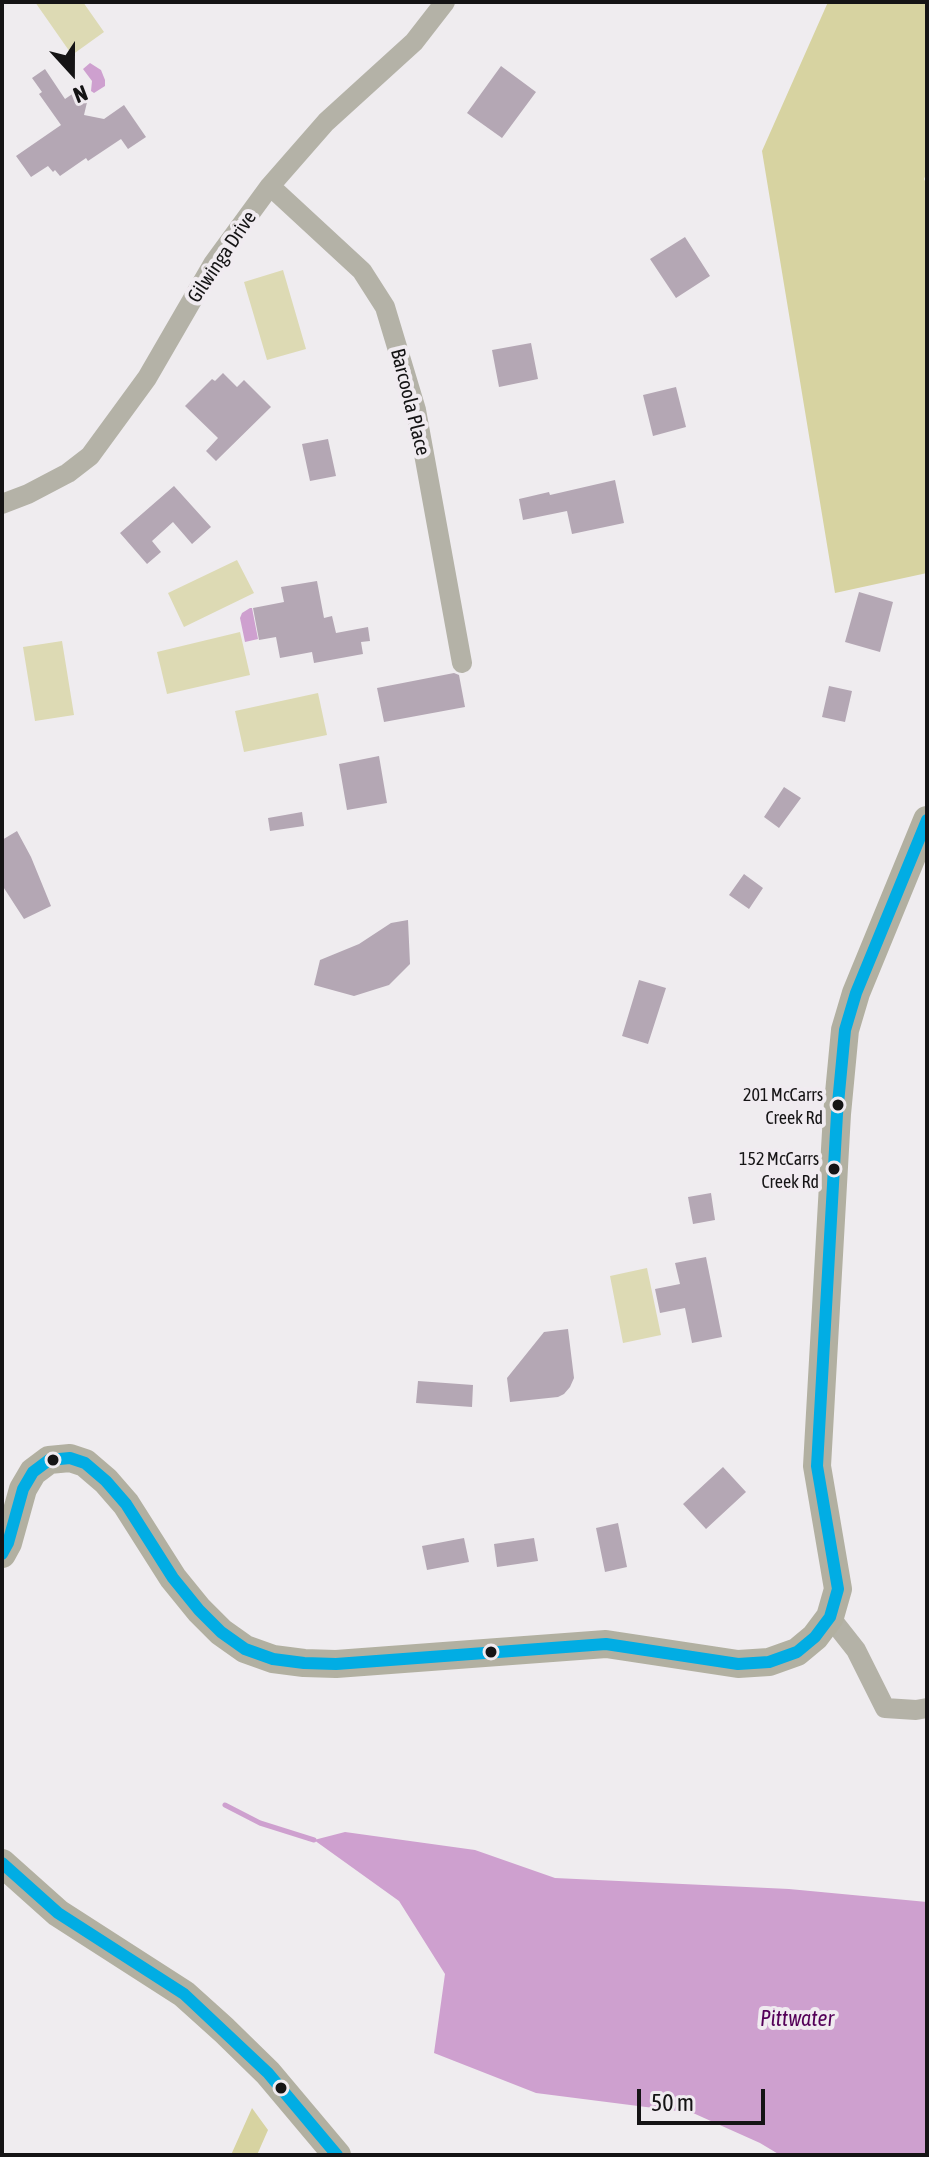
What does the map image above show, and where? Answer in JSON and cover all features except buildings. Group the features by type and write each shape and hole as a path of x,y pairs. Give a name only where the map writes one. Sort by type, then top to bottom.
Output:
{"main road":[{"path":"2,1554 23,1489 33,1472 49,1460 70,1458 85,1463 126,1504 173,1578 221,1632 245,1649 273,1659 336,1664 606,1644 738,1664 769,1662 797,1652 815,1637 830,1617 838,1589 817,1466 837,1114 845,1030 856,993 927,820"},
{"path":"2,1863 58,1913 184,1994 268,2073 337,2155"}],"street":[{"name":"Gilwinga Drive","path":"2,504 68,473 90,456 147,378 213,264 270,186 326,122 414,42 445,2"},
{"name":"Barcoola Place","path":"270,186 362,271 385,307 416,410 462,663"},
{"path":"830,1617 856,1650 885,1708 927,1708"}],"shaded area":[{"path":"35,2 83,2 104,32 72,55"},
{"path":"828,2 927,2 927,172 924,179 927,185 927,573 835,593 762,151"},
{"path":"283,270 306,349 267,360 244,282"},
{"path":"237,560 254,593 184,627 168,593"},
{"path":"240,632 250,675 167,694 157,652"},
{"path":"62,641 74,715 35,721 23,647"},
{"path":"318,693 327,735 244,752 235,711"},
{"path":"647,1268 661,1335 623,1343 610,1276"},
{"path":"252,2108 268,2130 257,2155 231,2155"}],"water":[{"path":"90,63 101,70 105,80 105,86 94,93 91,91 92,81 83,69"},
{"path":"250,608 258,639 245,642 240,618"},
{"name":"Pittwater","path":"345,1832 475,1850 555,1878 789,1889 927,1902 927,2155 780,2155 693,2113 536,2093 434,2053 445,1974 399,1901 314,1840"}],"waterway":[{"path":"225,1805 260,1823 314,1840"}],"transit line":[{"path":"2,1554 23,1489 33,1472 49,1460 70,1458 85,1463 126,1504 173,1578 221,1632 245,1649 273,1659 336,1664 606,1644 738,1664 769,1662 797,1652 815,1637 830,1617 838,1589 817,1466 837,1114 845,1030 856,993 927,820"},
{"path":"2,1863 58,1913 184,1994 268,2073 337,2155"}],"place":[{"name":"201 McCarrs Creek Rd","path":"838,1105"},
{"name":"152 McCarrs Creek Rd","path":"834,1169"}]}
